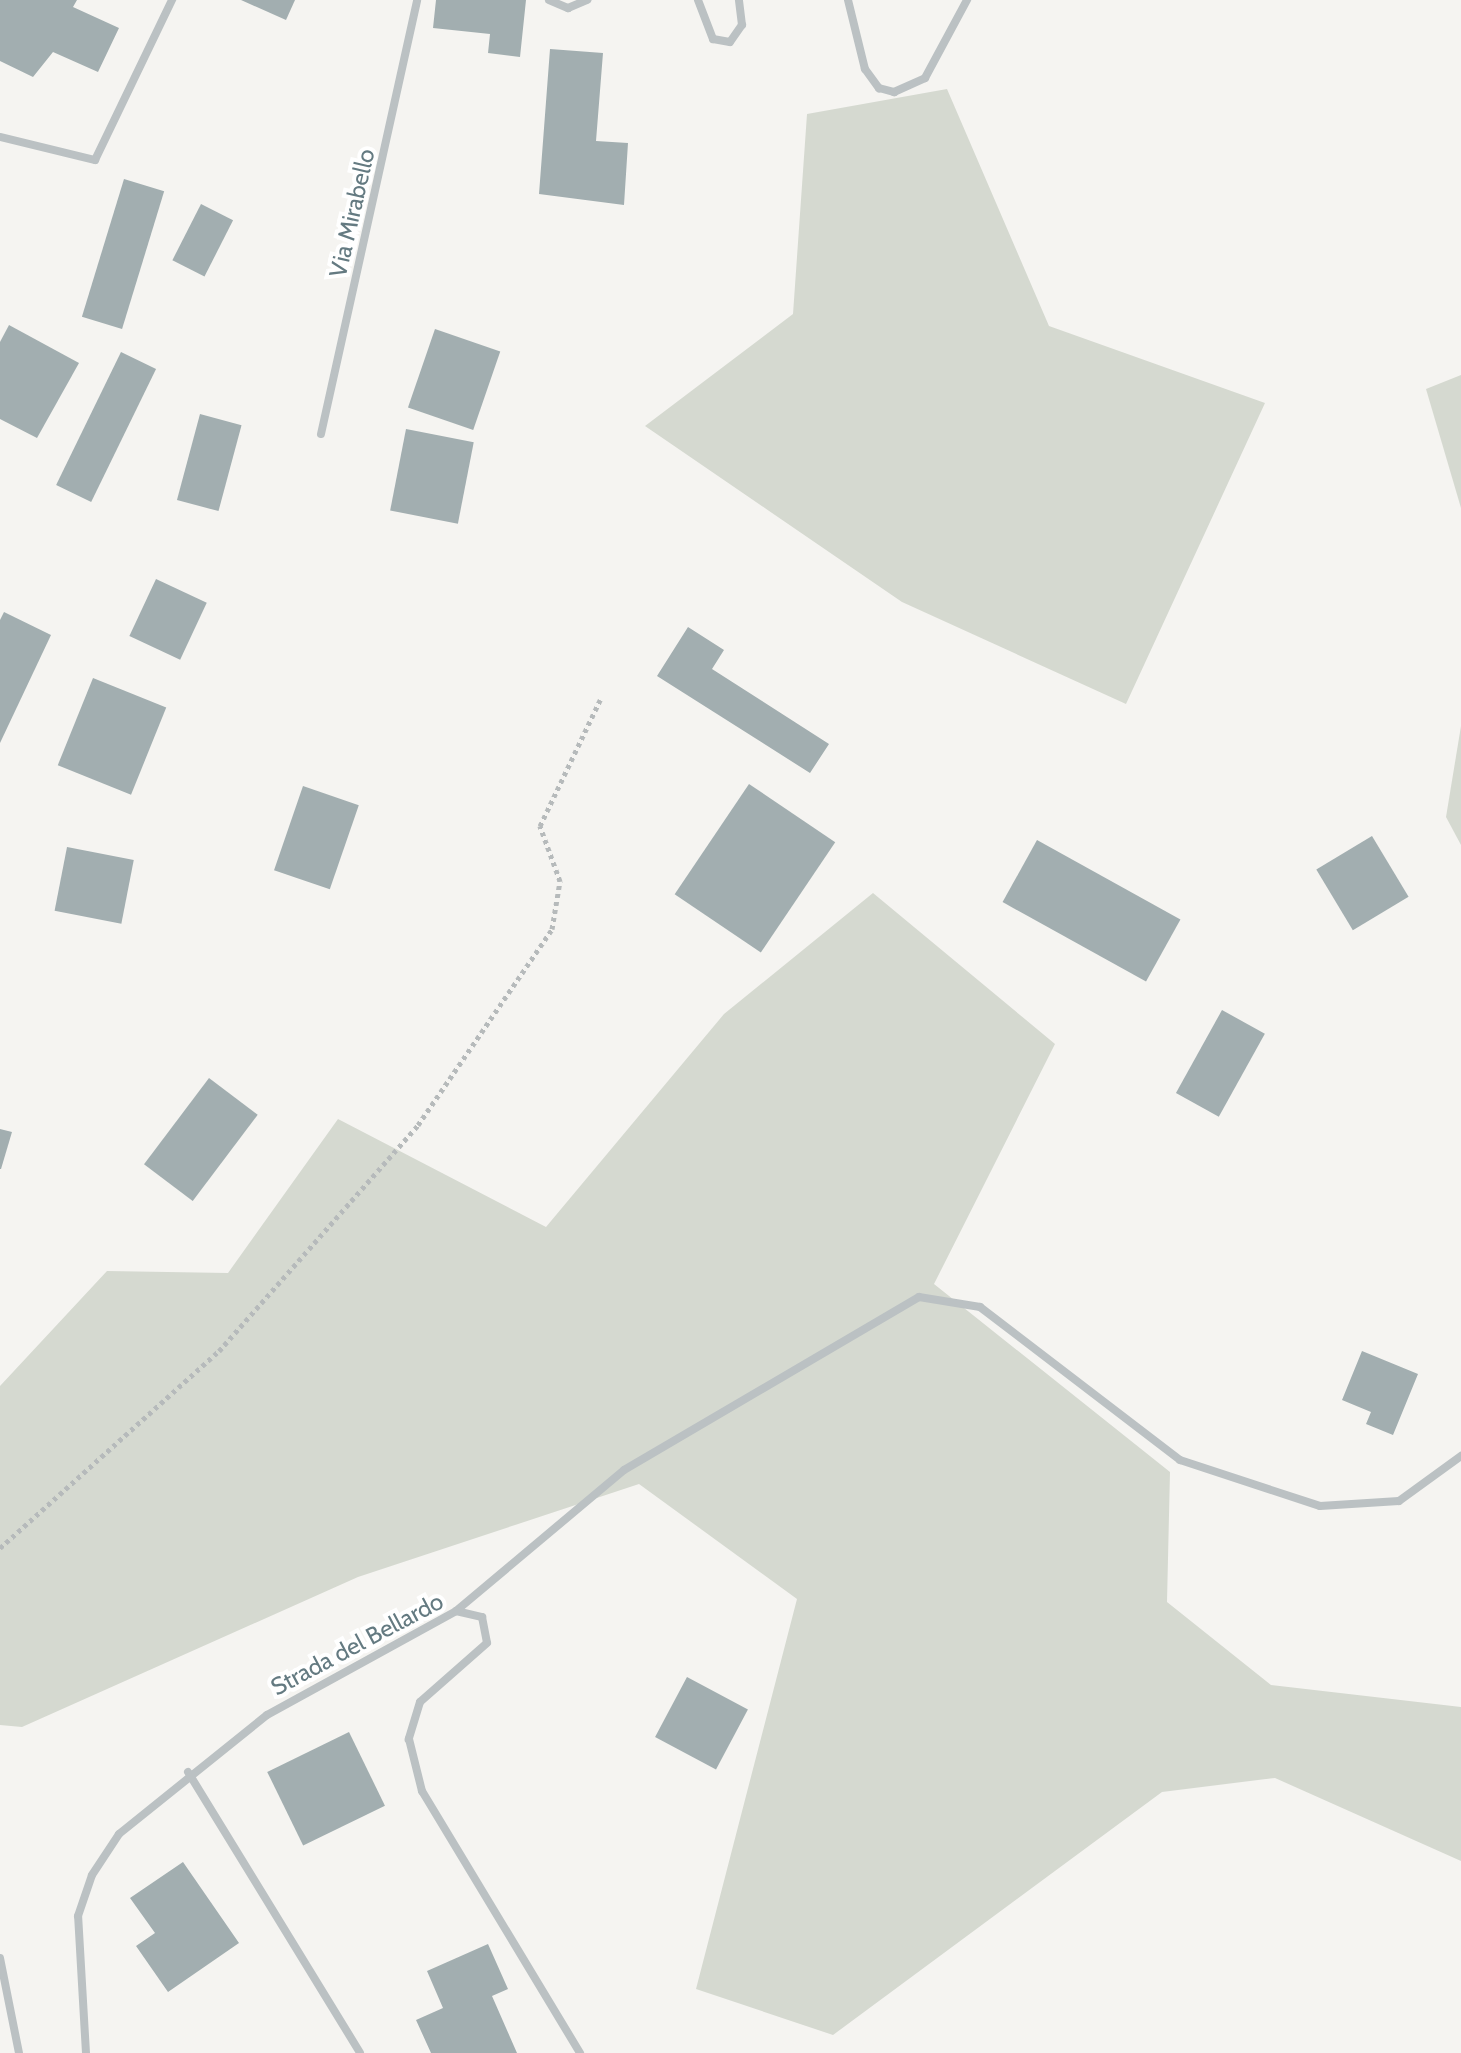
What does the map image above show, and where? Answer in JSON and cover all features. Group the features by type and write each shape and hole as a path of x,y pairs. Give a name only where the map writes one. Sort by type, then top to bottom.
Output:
{"street":[{"path":"0,137 95,160 172,0"},
{"name":"Via Mirabello","path":"321,434 417,0"},
{"path":"549,0 568,8 587,0"},
{"path":"698,0 713,39 730,42 742,25 739,0"},
{"path":"848,0 865,69 879,88 894,92 925,78 967,0"},
{"path":"456,1611 624,1470 919,1297 980,1307 1180,1460 1320,1506 1399,1501 1461,1456"},
{"name":"Strada del Bellardo","path":"86,2053 78,1916 92,1875 119,1834 188,1772 267,1715 456,1611 482,1617 487,1643 420,1702 409,1739 422,1791 580,2053"},
{"path":"188,1772 360,2053"},
{"path":"0,1958 19,2053"}],"path":[{"path":"0,1548 41,1519 219,1351 418,1125 552,929 560,881 540,826 600,700"}],"shaded area":[{"path":"947,89 1049,326 1265,403 1126,704 902,602 645,426 793,314 807,114"},
{"path":"1461,375 1461,508 1426,389"},
{"path":"1461,726 1461,845 1446,817"},
{"path":"873,893 1055,1044 934,1284 1170,1472 1167,1602 1271,1685 1461,1707 1461,1861 1275,1778 1162,1792 833,2035 696,1989 797,1599 639,1484 358,1577 22,1727 0,1725 0,1386 107,1271 228,1273 338,1119 546,1227 724,1014"}],"building":[{"path":"0,0 77,0 73,7 119,28 98,72 53,52 33,77 0,61"},
{"path":"241,0 295,0 286,20"},
{"path":"436,0 526,0 520,57 488,53 490,34 433,28"},
{"path":"550,49 603,53 596,141 628,143 624,205 539,194"},
{"path":"124,179 164,191 122,329 82,317"},
{"path":"201,204 233,220 204,276 172,260"},
{"path":"9,325 79,363 37,438 0,419 0,342"},
{"path":"435,329 500,351 473,430 408,407"},
{"path":"121,352 156,369 91,502 56,485"},
{"path":"200,414 242,425 218,511 177,500"},
{"path":"406,429 474,442 458,524 390,510"},
{"path":"156,579 207,603 180,660 129,636"},
{"path":"4,612 51,635 0,743 0,620"},
{"path":"688,627 724,650 712,669 829,744 810,773 657,676"},
{"path":"93,678 166,708 131,795 58,765"},
{"path":"749,784 835,842 761,952 675,894"},
{"path":"303,786 359,805 330,889 274,870"},
{"path":"1372,836 1409,897 1353,930 1316,869"},
{"path":"1037,840 1180,920 1146,982 1003,902"},
{"path":"67,847 134,860 121,924 55,911"},
{"path":"1222,1010 1265,1034 1219,1117 1176,1093"},
{"path":"209,1078 258,1115 193,1201 144,1164"},
{"path":"0,1129 12,1132 1,1169 0,1169"},
{"path":"1362,1351 1418,1374 1393,1435 1366,1424 1371,1412 1342,1400"},
{"path":"687,1677 748,1709 716,1769 655,1737"},
{"path":"349,1732 385,1806 303,1846 267,1772"},
{"path":"183,1862 239,1943 168,1992 136,1946 155,1933 130,1898"},
{"path":"488,1944 508,1989 492,1996 517,2053 431,2053 416,2020 443,2008 427,1971"}]}
